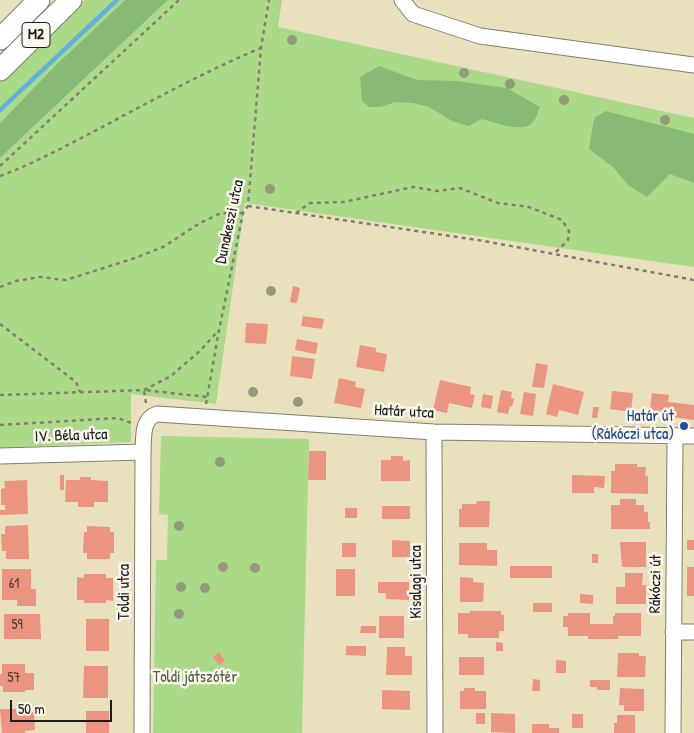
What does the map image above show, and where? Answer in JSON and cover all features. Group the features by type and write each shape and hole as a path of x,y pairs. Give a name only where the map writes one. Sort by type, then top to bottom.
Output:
{"highway":[{"name":"M2","path":"0,39 38,0"},
{"name":"M2","path":"0,70 72,0"}],"street":[{"path":"402,0 413,14 480,36 694,66"},
{"name":"Határ utca","path":"145,428 146,422 157,414 434,432 694,436"},
{"path":"143,452 145,428"},
{"name":"Kisalagi utca","path":"434,432 435,733"},
{"name":"Rákóczi út","path":"673,733 675,436"},
{"name":"IV. Béla utca","path":"0,456 143,452"},
{"name":"Toldi utca","path":"142,733 143,452"},
{"path":"673,632 694,632"}],"path":[{"path":"0,166 178,0"},
{"name":"Dunakeszi utca","path":"204,417 219,330 243,214 248,206 261,48 269,0"},
{"path":"0,176 15,171 69,144 222,64 261,48"},
{"path":"295,213 310,203 344,202 413,187 437,191 460,188 498,203 529,207 562,220 569,231 568,240 554,254"},
{"path":"248,206 484,241 694,280"},
{"path":"0,287 16,281 40,278 66,280 135,258 163,246 200,223 221,213 243,214"},
{"path":"0,324 76,382 80,392"},
{"path":"144,390 171,376 201,350 219,330"},
{"path":"0,395 144,390 208,398"},
{"path":"0,425 118,418 145,428"}],"green space":[{"path":"85,0 125,0 56,65 0,123 0,81"},
{"path":"125,0 168,0 0,158 0,123 56,65"},
{"path":"168,0 282,0 278,27 694,118 694,267 245,203 216,404 131,394 131,442 0,448 0,158"},
{"path":"379,66 417,80 457,81 507,88 540,107 533,122 523,127 516,127 482,119 468,126 452,121 429,107 413,103 395,102 381,107 369,107 362,101 360,77"},
{"path":"606,111 694,134 694,183 670,174 647,197 628,185 613,167 589,149 594,118"},
{"name":"Toldi játszótér","path":"161,436 309,439 302,733 153,733 156,560 167,560 168,515 159,514"}],"building":[{"path":"293,286 300,288 297,303 290,302"},
{"path":"303,316 324,319 322,329 301,326"},
{"path":"246,323 268,324 266,344 245,343"},
{"path":"297,339 318,343 316,354 295,350"},
{"path":"360,345 376,348 376,352 387,354 384,372 356,367"},
{"path":"292,356 315,359 312,379 290,376"},
{"path":"536,363 548,365 544,388 532,387"},
{"path":"339,378 356,382 355,387 365,389 361,408 334,403"},
{"path":"440,380 471,387 470,394 475,395 472,408 449,403 447,413 433,410"},
{"path":"553,384 584,392 578,415 559,410 557,417 546,414"},
{"path":"501,390 512,392 511,398 514,399 508,414 497,412"},
{"path":"612,391 633,393 631,412 610,409"},
{"path":"524,392 536,394 533,416 520,414"},
{"path":"652,393 669,395 668,402 694,405 694,420 649,414"},
{"path":"483,394 493,396 491,409 481,407"},
{"path":"593,407 599,407 597,418 592,418"},
{"path":"309,451 326,451 326,480 308,480"},
{"path":"391,456 403,456 403,461 410,460 410,481 381,481 381,460 391,460"},
{"path":"615,464 637,464 637,467 646,467 645,476 648,476 648,494 611,493 611,471 615,471"},
{"path":"60,475 64,475 64,490 60,490"},
{"path":"572,475 605,476 604,488 594,487 594,493 572,493"},
{"path":"80,477 91,477 91,480 108,481 108,502 94,502 94,507 78,507 78,502 65,502 66,480 80,480"},
{"path":"27,480 28,514 0,515 0,510 5,510 5,505 1,505 1,489 5,488 4,481"},
{"path":"620,499 636,499 636,505 644,505 644,512 648,512 650,529 611,529 611,505 620,505"},
{"path":"477,501 490,501 489,527 459,527 459,509 462,509 462,504 476,504"},
{"path":"382,506 410,506 410,519 382,519"},
{"path":"345,508 357,508 357,518 345,518"},
{"path":"28,525 29,559 6,559 6,551 2,551 1,534 5,534 5,526"},
{"path":"87,526 110,527 110,532 114,532 114,553 110,553 110,559 87,559 87,553 83,553 84,532 87,532"},
{"path":"392,540 410,541 410,557 392,557"},
{"path":"687,540 694,540 694,550 687,550"},
{"path":"620,542 646,542 646,567 622,567"},
{"path":"342,543 356,543 356,557 342,557"},
{"path":"459,543 487,543 487,550 497,550 497,566 459,565"},
{"path":"592,554 598,554 598,563 592,563"},
{"path":"510,566 552,566 552,578 510,578"},
{"path":"687,567 694,567 694,596 687,596"},
{"path":"2,569 31,569 31,589 36,589 36,606 17,606 17,600 2,600"},
{"path":"336,569 355,569 355,596 336,596"},
{"path":"625,573 643,573 642,585 646,585 646,604 616,604 616,587 625,587"},
{"path":"84,574 106,574 106,578 113,578 113,601 106,600 106,603 84,603 84,600 77,600 77,577 84,578"},
{"path":"460,577 473,578 473,582 484,583 483,602 460,602"},
{"path":"378,582 409,582 409,600 386,599 386,593 378,593"},
{"path":"580,594 593,595 593,604 580,603"},
{"path":"533,603 552,603 552,612 533,612"},
{"path":"470,611 501,611 501,615 504,615 504,631 499,631 499,638 468,638 468,634 458,634 458,613 470,613"},
{"path":"568,613 590,613 590,624 615,624 613,623 613,616 615,616 615,613 641,613 641,636 618,636 618,639 588,639 588,636 568,636 568,627 563,627 563,616 568,616"},
{"path":"4,614 40,614 41,639 4,639"},
{"path":"379,616 404,616 404,638 379,638"},
{"path":"86,619 109,619 109,651 86,651"},
{"path":"361,626 376,626 376,633 360,633"},
{"path":"496,642 503,643 503,651 496,651"},
{"path":"346,646 366,646 366,656 346,655"},
{"path":"387,647 405,647 405,656 412,656 412,675 386,675"},
{"path":"219,652 225,661 219,665 213,657"},
{"path":"618,653 639,653 639,656 646,656 645,677 617,677"},
{"path":"459,657 484,657 484,675 459,675"},
{"path":"556,660 566,661 566,673 556,673"},
{"path":"2,664 25,664 25,673 34,673 34,690 3,692 3,686 0,686"},
{"path":"84,666 108,666 108,698 83,698"},
{"path":"533,679 540,680 540,691 532,691"},
{"path":"590,680 610,680 610,690 597,690 597,687 590,687"},
{"path":"464,688 486,691 486,709 460,709 460,691 464,691"},
{"path":"620,688 644,689 644,711 624,711 624,705 619,705"},
{"path":"382,690 410,691 410,710 382,709"},
{"path":"0,709 34,712 35,730 25,731 25,733 2,733"},
{"path":"86,711 109,711 109,733 86,733"},
{"path":"476,713 485,713 485,724 476,724"},
{"path":"491,713 515,714 515,733 491,732"},
{"path":"572,714 583,714 583,728 572,728"},
{"path":"617,715 635,715 635,733 614,733 614,723 617,723"},
{"path":"532,724 549,724 549,728 559,728 559,733 532,733"}],"waterway":[{"path":"0,110 117,0"}],"place":[{"name":"Határ út (Rákóczi utca)","path":"684,426"}]}
